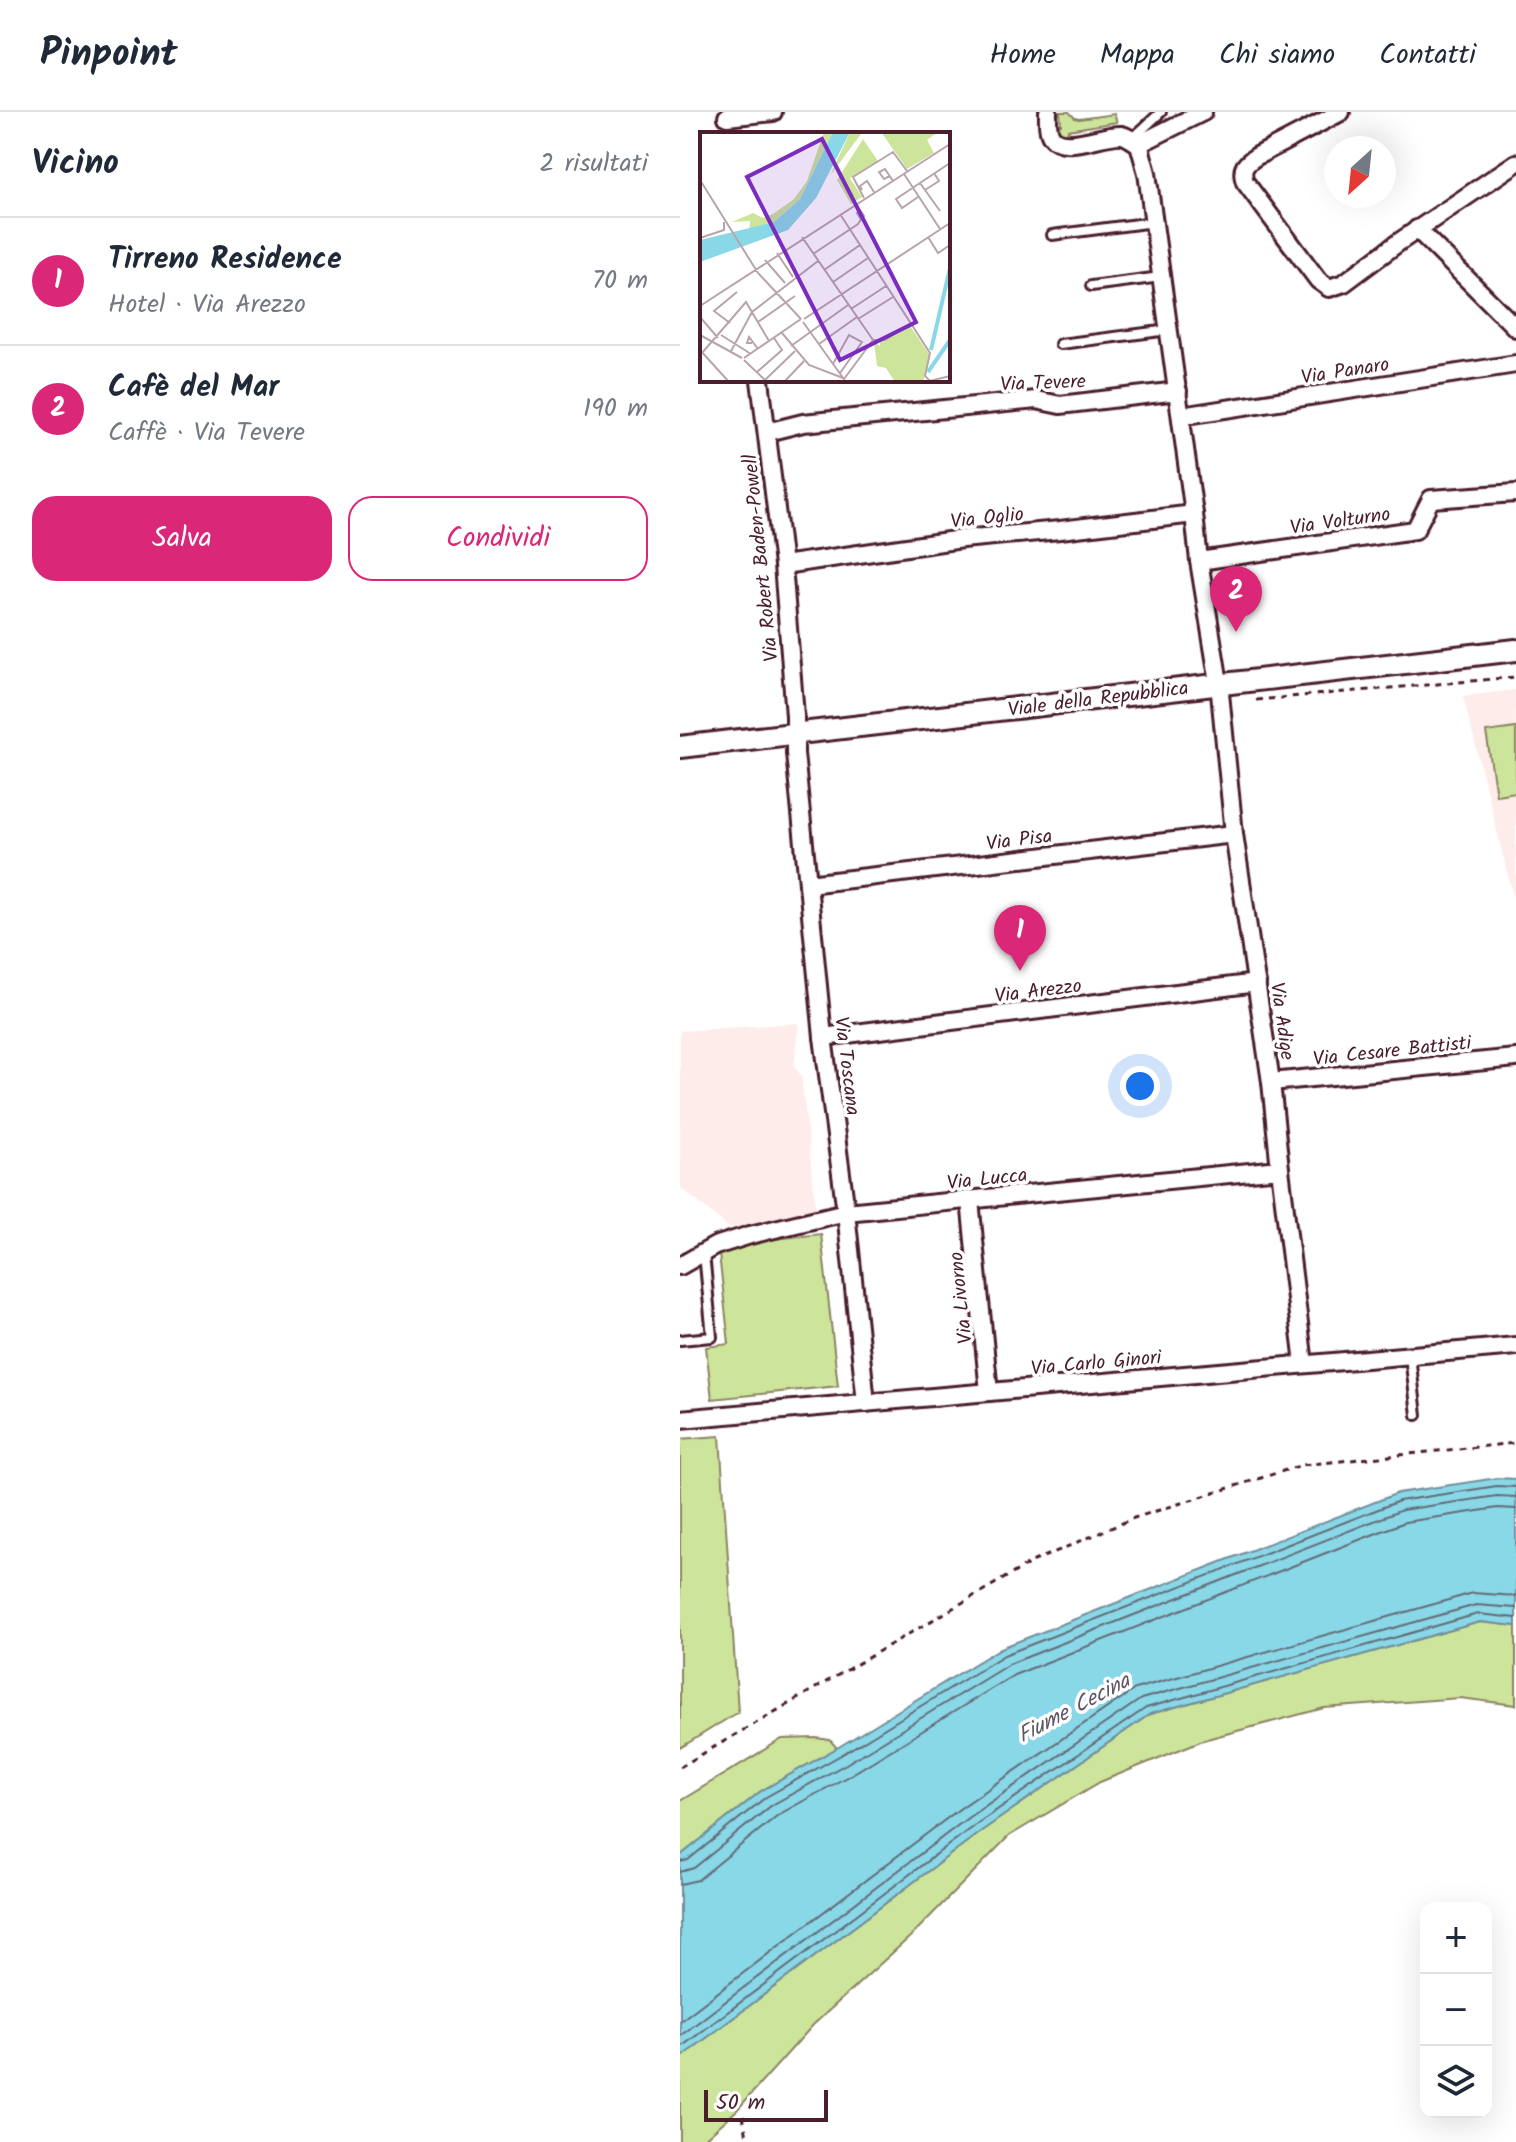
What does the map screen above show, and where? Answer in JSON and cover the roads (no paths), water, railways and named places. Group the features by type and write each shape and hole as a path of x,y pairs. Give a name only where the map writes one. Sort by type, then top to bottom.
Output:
{"street":[{"path":"727,114 773,112"},
{"path":"1048,112 1053,139 1060,143 1075,143 1123,135 1135,142 1147,173 1199,561 1219,683"},
{"path":"1135,142 1203,112"},
{"path":"1341,112 1257,156 1243,168 1245,182 1318,280 1329,288 1344,283 1417,229 1516,163"},
{"path":"1417,229 1516,328"},
{"name":"Via Panaro","path":"1181,416 1516,364"},
{"name":"Via Robert Baden-Powell","path":"760,382 783,565 795,733"},
{"name":"Via Tevere","path":"767,432 803,423 891,414 1036,400 1060,405 1178,391"},
{"name":"Via Volturno","path":"1199,561 1415,530 1431,499 1516,493"},
{"name":"Via Oglio","path":"783,565 962,539 1194,514"},
{"name":"Viale della Repubblica","path":"680,747 1516,650"},
{"name":"Via Adige","path":"1219,683 1234,834 1271,1082 1304,1364"},
{"name":"Via Toscana","path":"795,733 823,1037 846,1212 866,1403"},
{"name":"Via Pisa","path":"808,884 1234,834"},
{"name":"Via Arezzo","path":"823,1037 1257,983"},
{"name":"Via Cesare Battisti","path":"1271,1082 1516,1058"},
{"name":"Via Lucca","path":"680,1266 715,1246 846,1212 1280,1169"},
{"name":"Via Livorno","path":"970,1200 989,1392"},
{"name":"Via Carlo Ginori","path":"680,1419 1516,1346"}],"lane":[{"path":"1135,142 1161,112"},
{"path":"1052,235 1154,222"},
{"path":"1091,286 1162,277"},
{"path":"1060,344 1169,330"},
{"path":"680,1340 712,1337 704,1253"},
{"path":"1410,1355 1417,1415"}],"water":[{"name":"Fiume Cecina","path":"1497,1478 1516,1479 1516,1626 1480,1622 1150,1714 980,1832 680,2058 680,1856 761,1791 1001,1648 1398,1493"}],"place":[{"name":"Cafè del Mar","path":"1236,632"},
{"name":"Tirreno Residence","path":"1020,971"}]}
